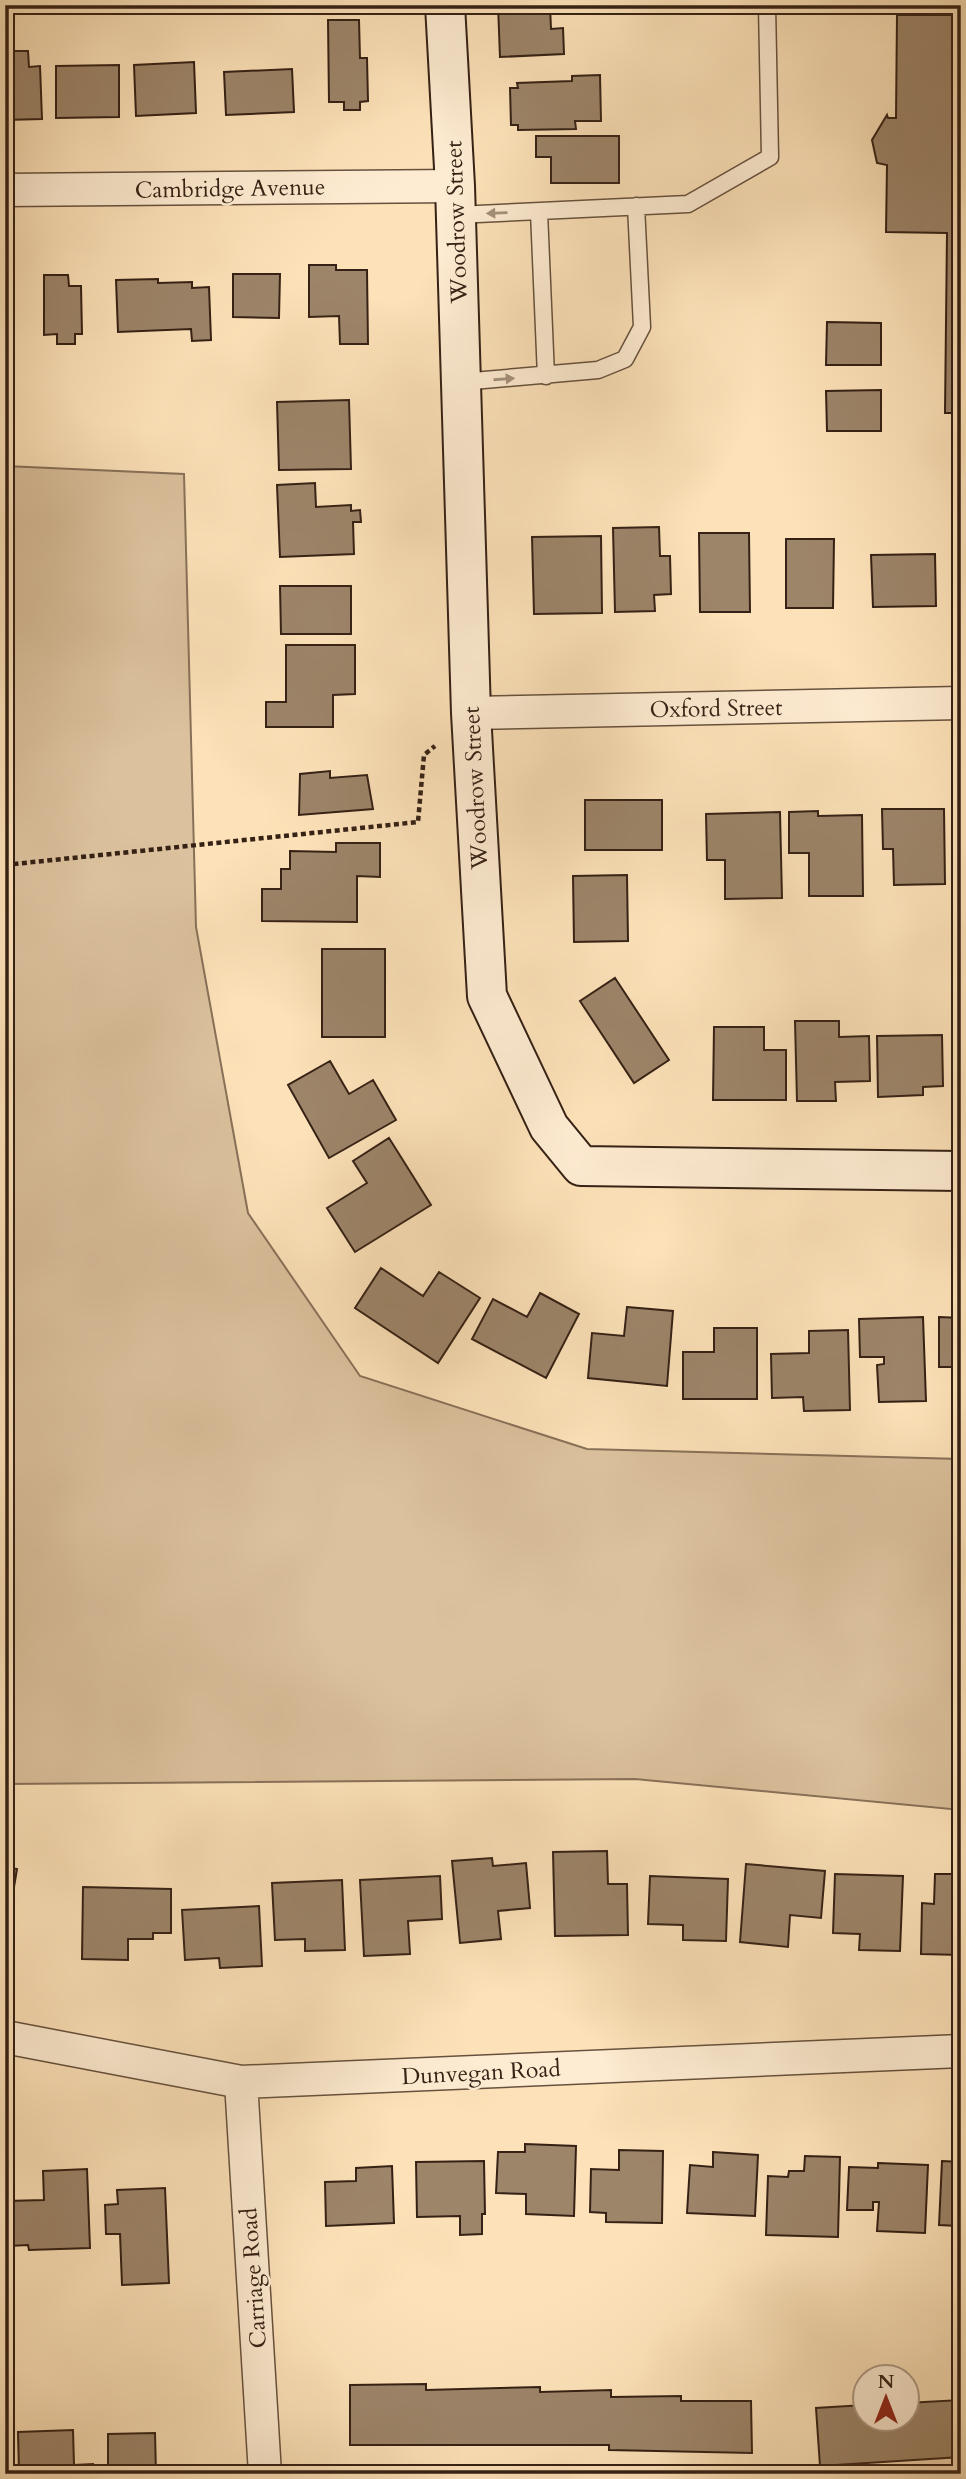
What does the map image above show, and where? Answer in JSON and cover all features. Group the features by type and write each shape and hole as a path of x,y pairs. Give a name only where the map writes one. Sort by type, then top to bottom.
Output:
{"street":[{"name":"Woodrow Street","path":"445,5 456,200 471,713 486,996 549,1127 581,1166 961,1171"},
{"name":"Cambridge Avenue","path":"5,190 456,200"},
{"name":"Oxford Street","path":"471,713 961,703"},
{"name":"Dunvegan Road","path":"5,2038 241,2082 961,2051"},
{"name":"Carriage Road","path":"241,2082 265,2474"}],"lane":[{"path":"456,200 539,212 688,204 770,157 767,5"},
{"path":"461,382 598,370 625,359 642,327 636,206"},
{"path":"539,212 546,376"}],"path":[{"path":"5,865 418,821 424,755 471,713"}],"shaded area":[{"path":"5,466 184,474 196,927 248,1213 360,1376 587,1449 961,1459 961,1810 635,1779 5,1784"}],"building":[{"path":"498,5 550,5 551,29 563,28 564,54 500,57"},
{"path":"897,15 961,15 961,413 945,413 947,233 886,232 887,165 877,163 872,140 887,115 888,118 896,118"},
{"path":"328,20 359,20 360,58 367,58 368,101 360,102 360,110 344,110 344,102 329,102"},
{"path":"5,51 28,51 29,67 40,66 42,119 5,120"},
{"path":"194,62 196,113 136,116 134,65"},
{"path":"119,65 119,117 56,118 56,66"},
{"path":"292,69 294,112 226,115 224,72"},
{"path":"600,75 601,121 575,121 576,129 518,130 518,125 511,125 510,88 518,88 517,83 572,81 572,76"},
{"path":"536,136 619,136 619,183 551,183 551,157 536,157"},
{"path":"309,265 336,265 336,270 367,270 368,344 340,344 339,316 309,317"},
{"path":"233,274 280,274 279,318 233,317"},
{"path":"44,275 68,275 69,286 81,286 82,334 75,334 75,344 57,344 57,334 44,335"},
{"path":"158,279 158,283 192,282 192,288 209,287 211,340 192,341 191,329 118,332 116,280"},
{"path":"827,322 881,323 881,365 826,365"},
{"path":"881,390 881,431 827,431 826,391"},
{"path":"349,400 351,469 279,470 277,402"},
{"path":"315,483 316,507 351,505 351,511 360,510 361,522 353,522 354,554 280,557 277,485"},
{"path":"659,527 660,556 670,556 671,594 654,595 655,611 615,612 613,528"},
{"path":"699,533 749,533 750,612 700,612"},
{"path":"601,536 602,613 534,614 532,537"},
{"path":"786,539 834,539 833,608 786,608"},
{"path":"935,554 936,606 873,607 871,555"},
{"path":"280,586 351,586 351,634 281,634"},
{"path":"286,645 355,645 355,694 333,695 333,727 266,727 266,702 286,702"},
{"path":"330,771 330,778 367,775 373,809 299,815 300,774"},
{"path":"585,800 662,800 662,850 585,850"},
{"path":"882,809 944,809 945,884 894,885 893,849 883,849"},
{"path":"818,811 818,816 862,815 863,896 809,896 809,853 789,853 789,812"},
{"path":"780,812 782,898 725,899 725,860 707,860 706,814"},
{"path":"336,843 380,843 380,877 357,876 357,922 262,921 262,889 281,889 281,869 290,869 290,851 336,852"},
{"path":"627,875 628,941 574,942 573,876"},
{"path":"322,949 385,949 385,1037 322,1037"},
{"path":"615,978 669,1060 634,1083 580,1001"},
{"path":"795,1021 839,1021 839,1037 869,1036 870,1081 835,1082 836,1101 797,1101"},
{"path":"714,1027 764,1027 764,1050 786,1050 786,1100 713,1100"},
{"path":"942,1035 943,1086 923,1087 923,1095 878,1097 877,1036"},
{"path":"330,1061 349,1094 373,1080 396,1120 329,1158 288,1085"},
{"path":"389,1138 431,1205 355,1252 327,1208 367,1183 353,1161"},
{"path":"381,1268 423,1296 439,1272 480,1298 438,1363 355,1308"},
{"path":"540,1293 579,1314 546,1378 472,1339 493,1299 527,1317"},
{"path":"627,1307 673,1311 667,1386 588,1378 592,1333 624,1336"},
{"path":"923,1317 926,1401 879,1402 877,1365 884,1364 884,1357 860,1357 859,1319"},
{"path":"939,1317 961,1318 961,1400 955,1400 956,1367 939,1367"},
{"path":"714,1328 757,1328 757,1399 683,1399 683,1352 714,1352"},
{"path":"848,1330 850,1410 804,1411 803,1397 772,1398 771,1354 809,1353 809,1331"},
{"path":"607,1851 608,1884 627,1884 628,1935 555,1936 553,1852"},
{"path":"492,1858 493,1866 526,1863 530,1908 498,1911 501,1939 460,1943 452,1861"},
{"path":"746,1864 825,1871 821,1918 790,1915 788,1947 740,1942"},
{"path":"5,1867 17,1869 8,1923 5,1923"},
{"path":"835,1874 903,1876 900,1951 859,1950 860,1934 833,1933"},
{"path":"935,1874 961,1874 961,1955 921,1954 922,1903 934,1904"},
{"path":"440,1876 442,1919 408,1921 410,1954 364,1956 360,1880"},
{"path":"650,1876 728,1879 726,1941 683,1940 683,1925 648,1924"},
{"path":"342,1880 345,1950 305,1951 305,1939 275,1940 272,1883"},
{"path":"83,1887 171,1889 171,1933 153,1933 153,1939 128,1939 128,1960 82,1959"},
{"path":"259,1906 262,1966 220,1968 219,1958 185,1960 182,1910"},
{"path":"525,2144 576,2146 574,2216 526,2214 526,2194 496,2193 498,2152 525,2152"},
{"path":"619,2150 663,2151 662,2223 606,2222 606,2213 590,2212 591,2169 619,2170"},
{"path":"713,2152 758,2155 755,2216 687,2213 690,2165 713,2167"},
{"path":"805,2156 840,2157 838,2237 766,2235 768,2176 788,2177 789,2171 804,2171"},
{"path":"484,2161 485,2214 482,2214 482,2234 460,2235 460,2216 417,2217 416,2162"},
{"path":"942,2161 961,2162 961,2233 959,2226 939,2225"},
{"path":"878,2163 928,2165 925,2233 877,2231 879,2202 873,2202 873,2210 847,2210 849,2167 878,2168"},
{"path":"392,2166 394,2223 326,2226 325,2182 356,2181 356,2168"},
{"path":"87,2169 90,2248 29,2250 28,2245 9,2246 7,2201 44,2200 43,2171"},
{"path":"165,2188 169,2283 122,2285 120,2234 106,2234 105,2205 118,2204 117,2190"},
{"path":"426,2384 426,2390 540,2387 540,2392 611,2390 611,2397 681,2396 681,2401 751,2401 752,2453 609,2450 609,2445 350,2445 350,2385"},
{"path":"961,2400 961,2457 820,2466 816,2408 850,2406 850,2434 920,2434 920,2402"},
{"path":"73,2430 74,2465 93,2464 93,2474 19,2472 18,2432"},
{"path":"155,2433 156,2474 108,2474 108,2434"}]}
